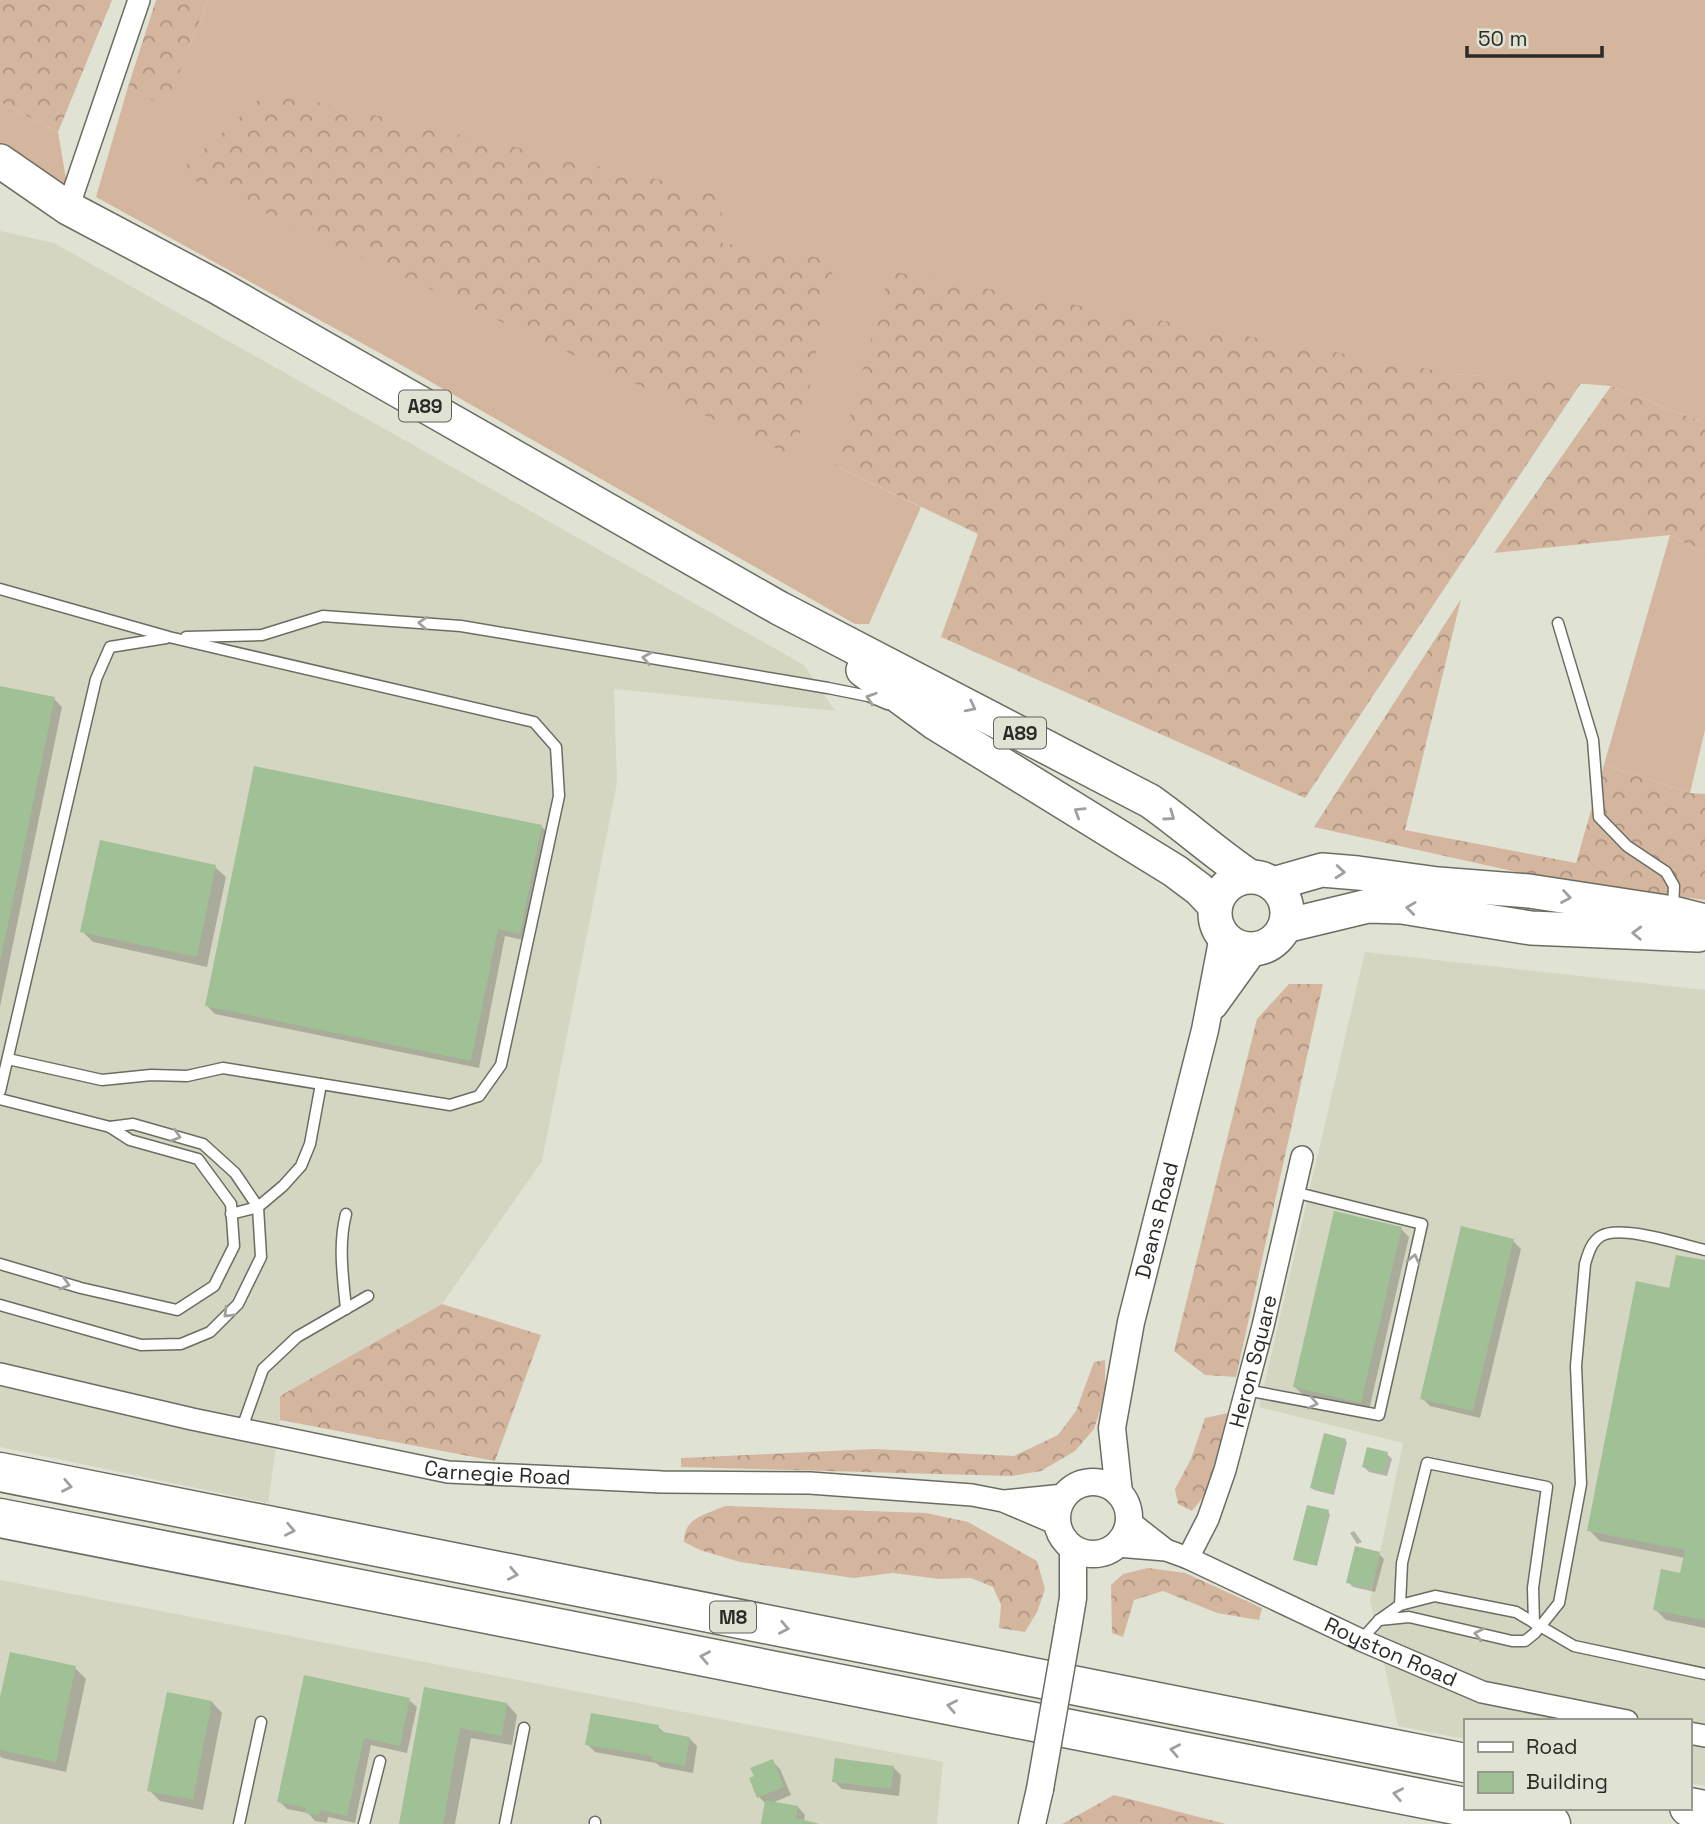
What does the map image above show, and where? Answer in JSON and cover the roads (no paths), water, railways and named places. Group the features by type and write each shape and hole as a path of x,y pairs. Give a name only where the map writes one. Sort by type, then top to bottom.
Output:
{"highway":[{"name":"M8","path":"0,1472 1464,1763"},
{"name":"M8","path":"0,1518 1464,1807"},
{"path":"1481,1810 1551,1824"}],"main road":[{"name":"A89","path":"0,161 68,208 217,287 779,608 1150,802 1180,822 1212,850 1261,880"},
{"name":"A89","path":"0,188 68,208"},
{"name":"A89","path":"779,608 935,723 1175,870 1199,890 1237,947 1255,949"},
{"path":"1219,921 1225,887 1235,880 1261,880 1322,870 1438,884 1529,891 1673,913 1705,921"},
{"path":"1255,949 1270,944 1285,926 1287,916 1282,894 1261,880"},
{"path":"1285,926 1368,906 1380,906 1447,913 1531,928 1705,936"}],"street":[{"path":"68,208 139,0"},
{"name":"Deans Road","path":"1119,1493 1112,1428 1131,1322 1209,1014 1219,921"},
{"name":"Deans Road","path":"1209,1014 1255,949"},
{"name":"Heron Square","path":"1188,1559 1208,1519 1225,1470 1263,1326 1302,1157"},
{"name":"Carnegie Road","path":"0,1374 192,1419 448,1472 662,1482 810,1483 972,1495 1003,1501 1056,1524"},
{"name":"Deans Road","path":"1074,1489 1112,1428"},
{"path":"1032,1824 1073,1598 1095,1549 1125,1534 1129,1521 1127,1506 1119,1493 1097,1482 1074,1489 1057,1509 1056,1524 1062,1538 1095,1549"},
{"name":"Carnegie Road","path":"1003,1501 1074,1489"},
{"name":"Royston Road","path":"1129,1521 1166,1550 1361,1640 1482,1692 1617,1719"},
{"name":"Royston Road","path":"1095,1549 1166,1550"}],"lane":[{"path":"0,589 169,637 534,722 556,747 559,796 501,1065 478,1096 450,1105 223,1068 187,1076 151,1075 102,1080 8,1059"},
{"path":"0,1091 96,679 110,648 169,637 262,635 323,616 461,626 868,696 935,723"},
{"path":"1558,622 1593,740 1599,817 1627,846 1666,872 1674,886 1673,913"},
{"path":"232,1214 258,1207 284,1186 301,1166 310,1144 321,1084"},
{"path":"0,1099 110,1127 130,1140 198,1159 231,1204 234,1246 214,1286 177,1310 81,1288 0,1264"},
{"path":"0,1305 141,1345 181,1344 209,1332 238,1304 261,1257 258,1207 235,1174 203,1144 134,1124 110,1127"},
{"path":"1246,1390 1379,1415 1422,1224 1294,1192"},
{"path":"346,1214 341,1254 346,1309"},
{"path":"1379,1620 1409,1617 1512,1641 1525,1641 1559,1603 1581,1484 1576,1366 1585,1264 1590,1248 1602,1236 1622,1231 1705,1250"},
{"path":"242,1428 263,1369 297,1337 368,1296"},
{"path":"1400,1605 1402,1563 1427,1463 1548,1487 1533,1588 1538,1625"},
{"path":"1361,1640 1379,1620 1400,1605 1435,1596 1516,1612 1574,1646 1705,1674"},
{"path":"239,1824 261,1722"},
{"path":"505,1824 524,1728"},
{"path":"364,1824 380,1760"}]}
